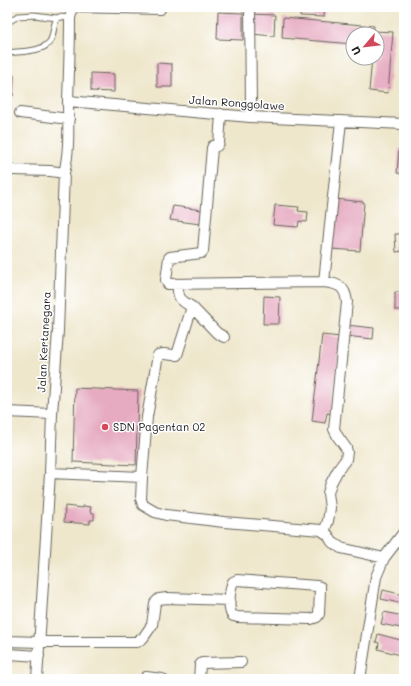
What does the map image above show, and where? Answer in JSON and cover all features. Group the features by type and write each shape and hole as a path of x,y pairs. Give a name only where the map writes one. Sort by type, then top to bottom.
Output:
{"street":[{"path":"250,7 252,106 250,117"},
{"path":"72,11 160,9"},
{"name":"Jalan Kertanegara","path":"37,679 58,331 64,173 66,166 69,119 68,101 72,11"},
{"name":"Jalan Ronggolawe","path":"68,101 250,117 404,124"},
{"path":"20,114 69,119"},
{"path":"221,114 219,143 217,146 213,146 212,148 203,251 201,253 172,256 169,258 166,282 168,284 324,282 336,284 342,288 346,294 348,302 334,429 347,452 346,459 338,470 328,493 330,508 328,521 324,532"},
{"path":"324,282 341,121"},
{"path":"7,167 12,170 51,171 64,173"},
{"path":"178,284 178,296 180,299 192,307 217,333 224,337"},
{"path":"192,307 178,355 162,354 158,356 147,416 141,499 143,505 155,512 166,515 224,522 321,530 328,535 332,542 341,548 384,558"},
{"path":"7,412 52,414"},
{"path":"50,473 142,477"},
{"path":"360,679 376,577 384,558 404,532"},
{"path":"237,580 317,586 320,587 320,614 311,619 237,617 233,616 231,612 230,600 231,586 233,582 237,580"},
{"path":"7,641 137,642 143,638 152,625 155,603 159,599 230,600"},
{"path":"8,654 38,656"},
{"path":"199,679 200,665 202,663 241,662"},
{"path":"146,677 162,679"}],"lane":[{"path":"7,24 18,16 34,15 57,18 72,11"},
{"path":"7,52 38,50 47,44 52,38 55,21 57,18"}],"building":[{"path":"284,7 284,9 261,8"},
{"path":"301,7 325,7 324,17 300,16"},
{"path":"218,12 243,13 243,40 217,39"},
{"path":"252,14 275,15 274,36 251,34"},
{"path":"283,18 374,26 345,26 345,43 282,38"},
{"path":"385,32 393,32 388,93 369,91 371,66 385,66"},
{"path":"157,63 172,64 172,87 157,87"},
{"path":"91,73 114,74 114,92 91,91"},
{"path":"7,75 14,75 13,96 7,96"},
{"path":"399,149 404,149 404,174 397,173"},
{"path":"335,199 364,202 360,251 331,249"},
{"path":"275,205 299,207 298,211 308,212 307,222 299,221 298,227 273,225"},
{"path":"173,206 202,210 200,224 170,220"},
{"path":"395,234 404,234 404,251 396,252"},
{"path":"395,292 404,292 404,310 395,310"},
{"path":"264,296 280,297 279,324 263,324"},
{"path":"346,325 374,328 373,339 345,336"},
{"path":"322,335 341,337 332,414 327,413 325,423 312,421"},
{"name":"SDN Pagentan 02","path":"75,388 138,391 136,465 73,462"},
{"path":"65,506 83,508 83,506 91,507 90,512 94,513 94,520 90,520 90,524 64,522"},
{"path":"383,590 404,595 404,604 381,599"},
{"path":"384,612 403,616 401,628 381,624"},
{"path":"378,634 404,641 400,655 378,649 379,643 376,642"}],"place":[{"name":"SDN Pagentan 02","path":"105,427"}]}
